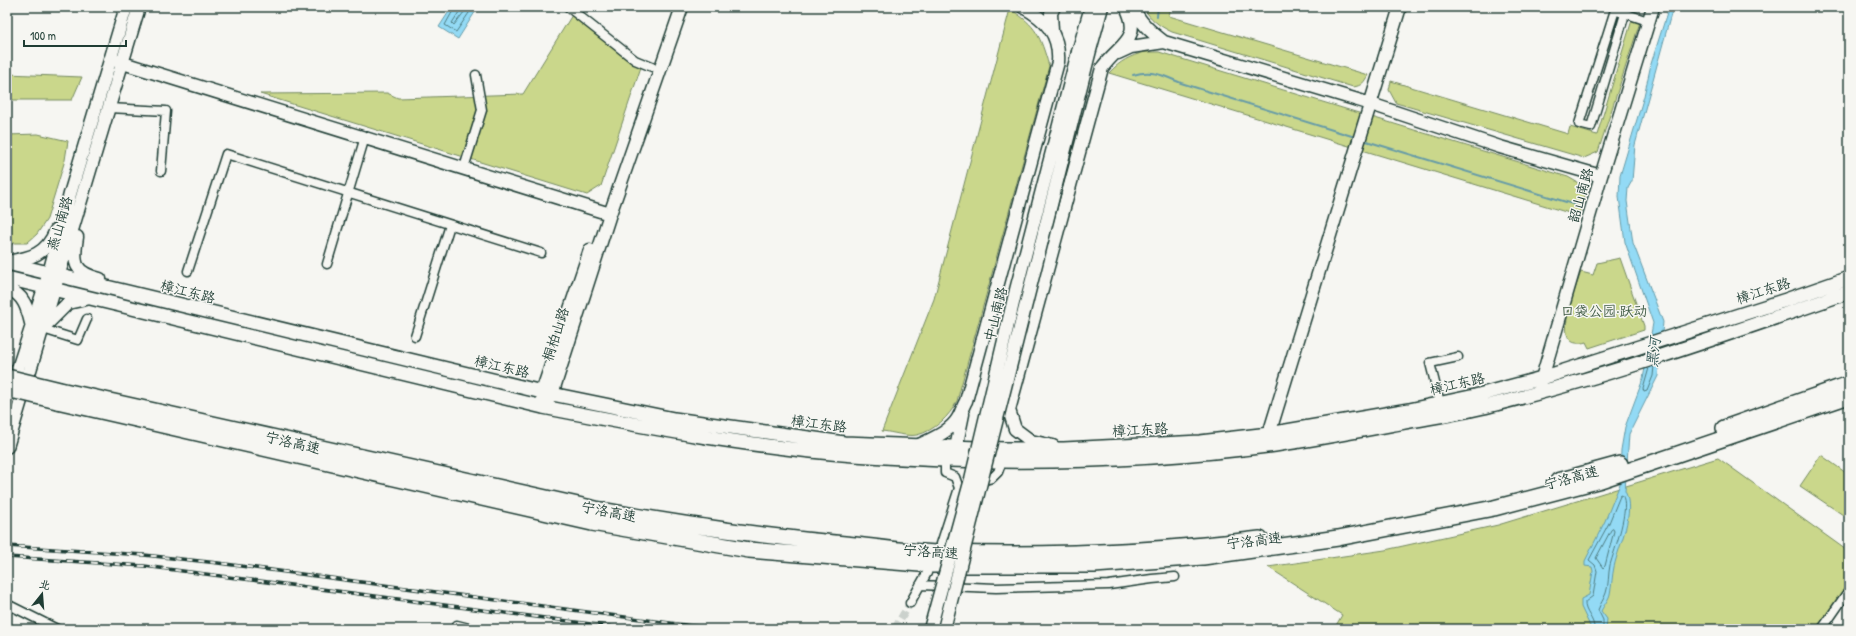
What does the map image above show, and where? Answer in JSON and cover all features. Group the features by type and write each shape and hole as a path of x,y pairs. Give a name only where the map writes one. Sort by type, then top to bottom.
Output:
{"highway":[{"name":"宁洛高速","path":"7,377 59,396"},
{"name":"宁洛高速","path":"1637,464 1849,384"},
{"name":"宁洛高速","path":"7,389 59,396 592,523 749,550 932,565 1094,565 1203,557 1338,538 1494,508 1849,396"}],"main road":[{"name":"樟江东路","path":"7,262 214,314 547,393 674,419 844,443 956,448 1064,449 1200,442 1269,434 1440,404 1542,378 1849,278"},
{"name":"樟江东路","path":"7,278 543,406 692,434 772,446 853,454 1002,461 1155,456 1273,445 1347,433 1481,407 1538,393 1632,366 1849,292"}],"street":[{"name":"燕山南路","path":"54,274 82,198 109,108 126,7"},
{"name":"燕山南路","path":"7,402 37,328 50,289 70,194 116,60 139,7"},
{"path":"568,7 635,60 652,66"},
{"name":"桐柏山路","path":"543,406 652,66 673,7"},
{"name":"桐柏山路","path":"606,212 682,7"},
{"path":"1023,7 1045,21 1052,32"},
{"path":"956,448 966,401 1058,62 1059,54 1052,32 1051,13 1054,7"},
{"name":"中山南路","path":"944,629 1083,53 1091,7"},
{"name":"中山南路","path":"930,629 970,479 1016,290 1083,53 1102,7"},
{"path":"1064,449 1031,441 1015,429 1009,410 1102,68 1130,36 1132,27 1131,17 1126,7"},
{"path":"1133,7 1136,14 1148,29 1164,42 1371,104 1500,147 1601,176"},
{"path":"1269,434 1400,7"},
{"name":"韶山南路","path":"1538,393 1601,176 1653,7"},
{"path":"1622,11 1591,127 1579,124 1615,10 1622,11 1648,21"},
{"path":"1112,56 1131,47 1164,42"},
{"path":"116,60 606,212"},
{"path":"464,168 482,110 476,75"},
{"path":"109,108 166,111 161,171"},
{"path":"327,264 365,137"},
{"path":"188,271 226,154 541,253"},
{"path":"7,262 30,258 43,252 53,239 70,194"},
{"path":"82,198 75,254 76,265 86,275 190,302 214,314"},
{"path":"415,336 450,225"},
{"path":"7,289 14,291 21,297 37,328 78,340 87,319"},
{"path":"37,328 68,303 86,298"},
{"name":"燕山南路","path":"7,447 37,328"},
{"path":"1440,404 1430,363 1458,357"},
{"path":"917,446 938,436 952,426 958,419 966,401"},
{"path":"941,544 959,488 955,477 945,473 945,459"},
{"path":"959,488 992,478 998,472 1002,461"},
{"path":"910,603 928,573"},
{"path":"920,585 996,588 1109,585 1175,577"},
{"path":"1822,629 1849,590"},
{"path":"7,604 57,629"},
{"path":"457,625 473,629"}],"green space":[{"path":"1143,7 1171,7 1169,16 1368,75 1359,86 1353,87 1172,32 1155,22"},
{"path":"1010,9 1032,27 1040,39 1049,66 957,401 954,407 941,422 923,433 909,435 882,431 934,299"},
{"path":"572,15 629,60 641,67 601,186 587,195 260,94 387,93 398,98 523,94"},
{"path":"1632,20 1640,22 1598,152 1584,158 1396,103 1389,90 1391,81 1568,134 1570,127 1597,135"},
{"path":"1145,52 1159,52 1568,177 1580,184 1586,192 1579,216 1109,73 1117,65 1135,55"},
{"path":"7,74 82,77 72,100 7,100"},
{"path":"38,134 68,141 65,160 47,219 37,234 27,243 13,243 9,249 7,249 7,135"},
{"name":"口袋公园·跃动","path":"1620,258 1644,326 1644,330 1589,348 1586,342 1575,343 1568,338 1566,329 1567,317 1581,272 1593,275 1597,263"},
{"path":"1821,455 1849,475 1849,519 1800,486"},
{"path":"1718,458 1849,552 1849,582 1817,629 1334,629 1342,615 1268,567 1385,550 1498,525"}],"water":[{"path":"452,7 475,7 477,9 458,39 439,27"},
{"name":"黑河","path":"1669,7 1673,7 1635,145 1632,181 1628,188 1627,201 1633,243 1663,322 1658,376 1629,434 1625,491 1629,509 1628,519 1616,558 1611,591 1601,611 1607,619 1606,629 1590,629 1581,607 1581,599 1589,595 1593,571 1592,567 1585,566 1585,561 1605,521 1620,484 1621,450 1625,427 1643,379 1653,323 1625,242 1619,197 1620,176 1644,96 1651,64"}],"waterway":[{"path":"1157,16 1158,7"},
{"path":"1133,75 1140,73 1158,74 1181,83 1355,137"},
{"path":"1363,140 1576,205"}],"tunnel":[{"path":"895,629 910,603"}],"railway":[{"path":"7,546 144,555 218,563 715,629"},
{"path":"7,557 144,566 629,629"}]}
